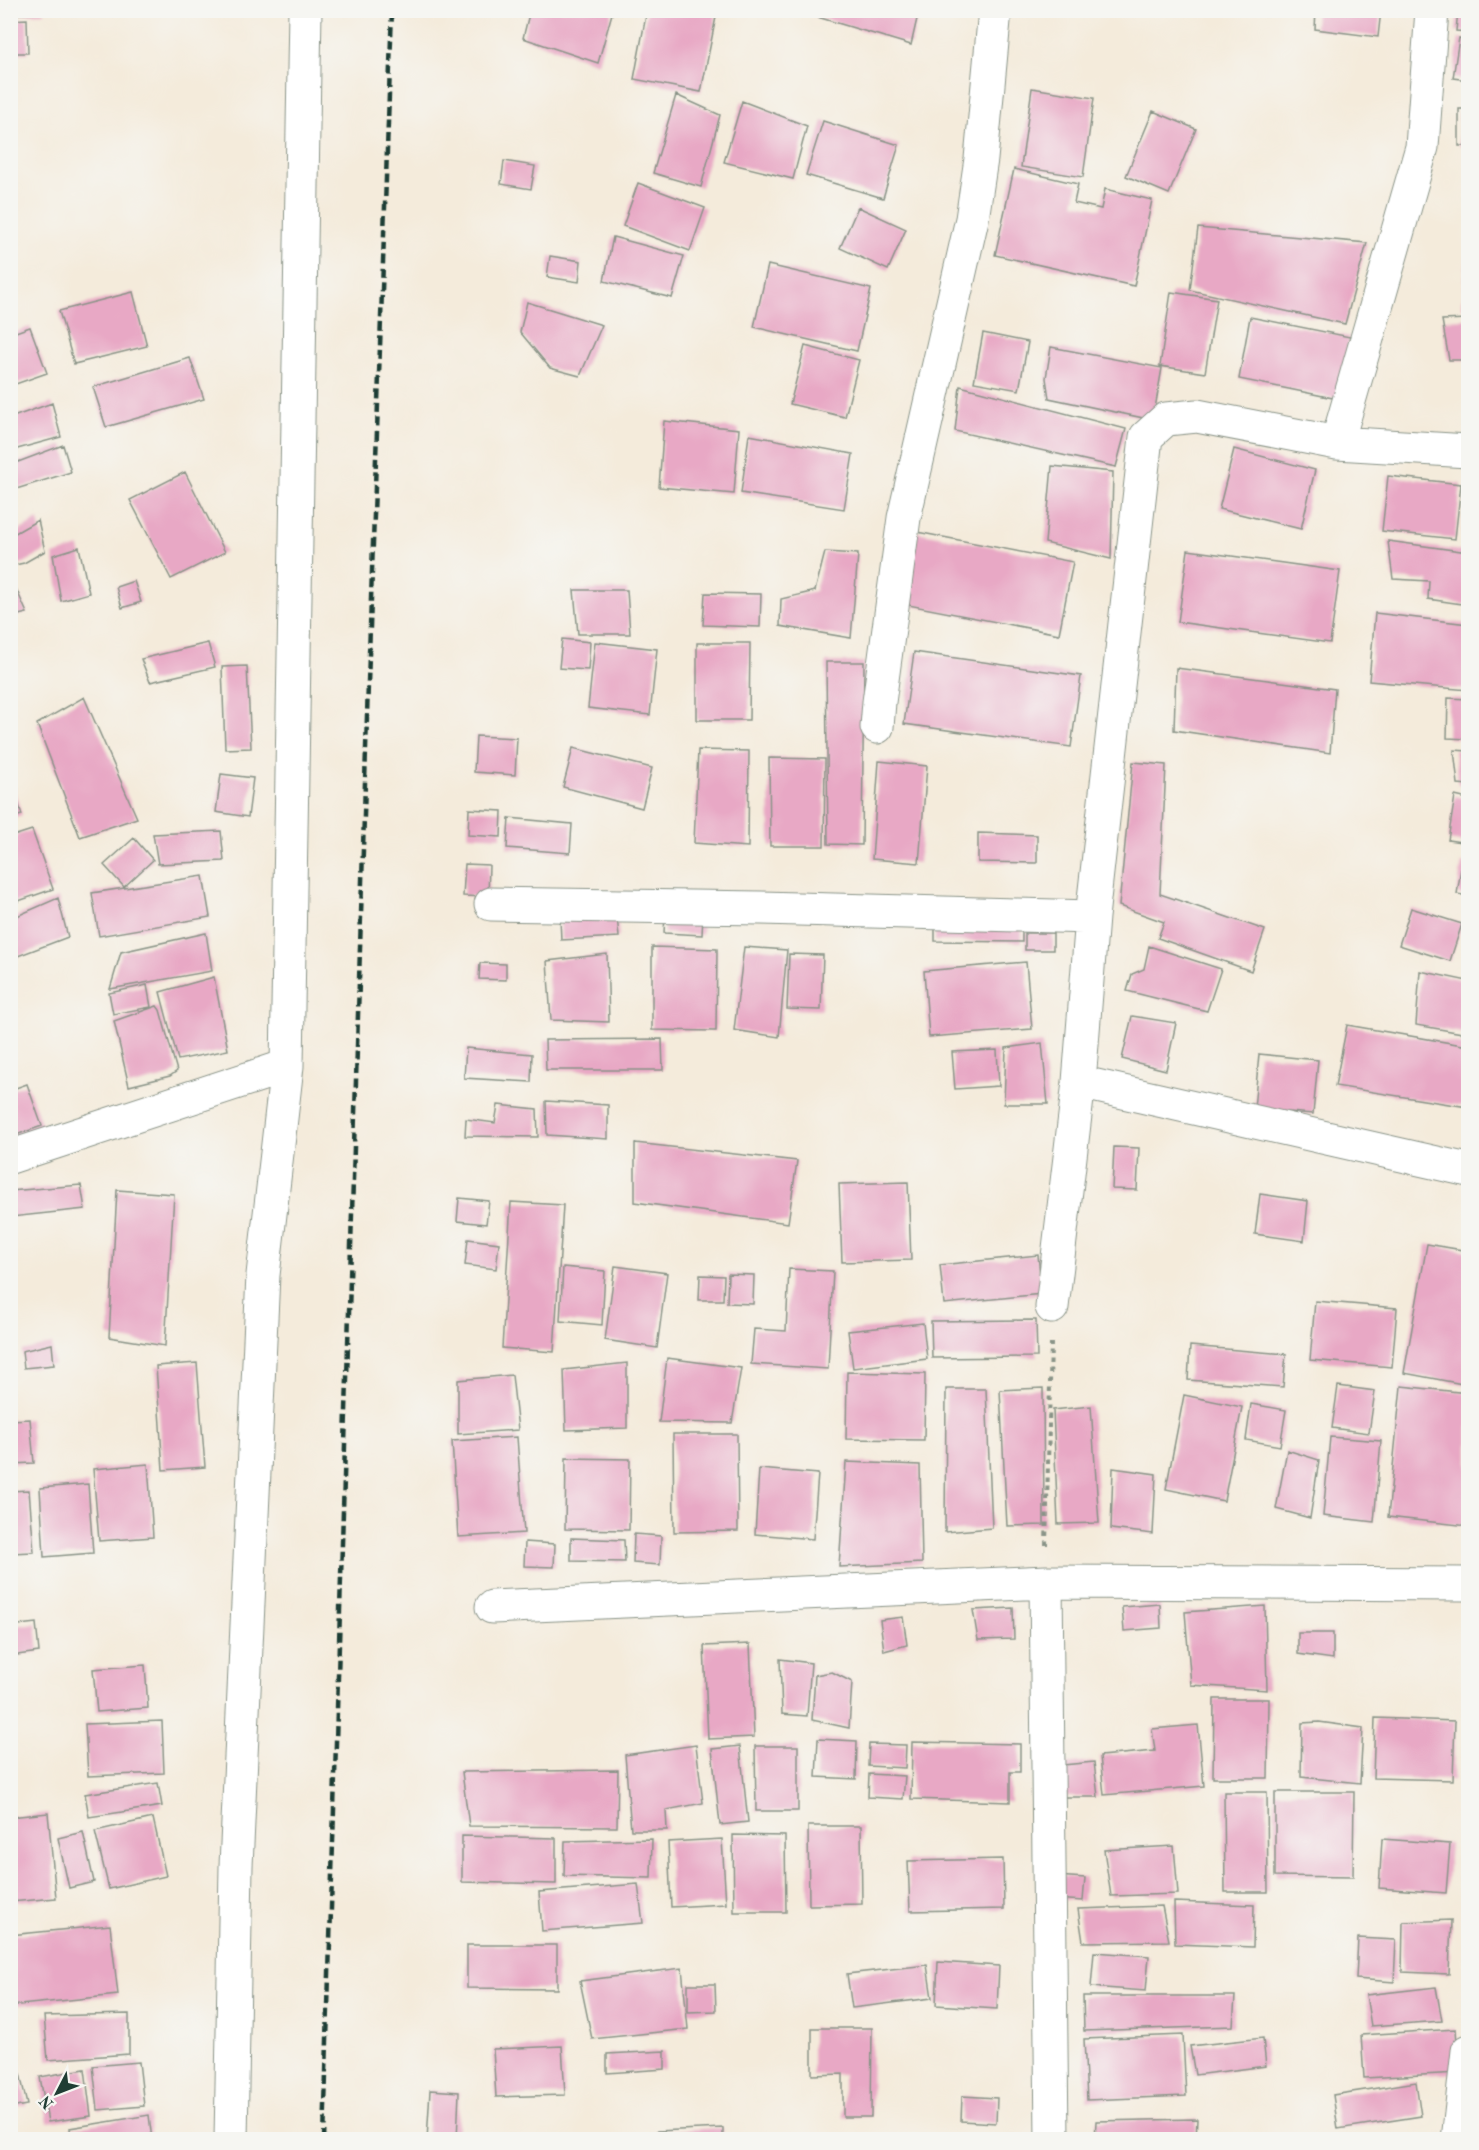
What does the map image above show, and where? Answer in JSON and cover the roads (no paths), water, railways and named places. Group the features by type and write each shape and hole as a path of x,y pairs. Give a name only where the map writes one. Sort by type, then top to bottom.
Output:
{"street":[{"path":"231,2139 236,1866 263,1275 287,1066 304,10"},
{"path":"877,727 904,519 972,219 981,159 995,10"},
{"path":"1337,443 1422,147 1432,10"},
{"path":"1052,1307 1078,1082 1092,917 1146,438 1166,419 1197,416 1337,443 1468,451"},
{"path":"491,904 762,908 1092,917"},
{"path":"10,1157 287,1066"},
{"path":"1078,1082 1468,1170"},
{"path":"1046,1582 1052,2139"},
{"path":"492,1607 1046,1582 1468,1584"},
{"path":"1458,2139 1468,2051"}],"railway":[{"path":"324,2140 368,683 392,10"}]}
